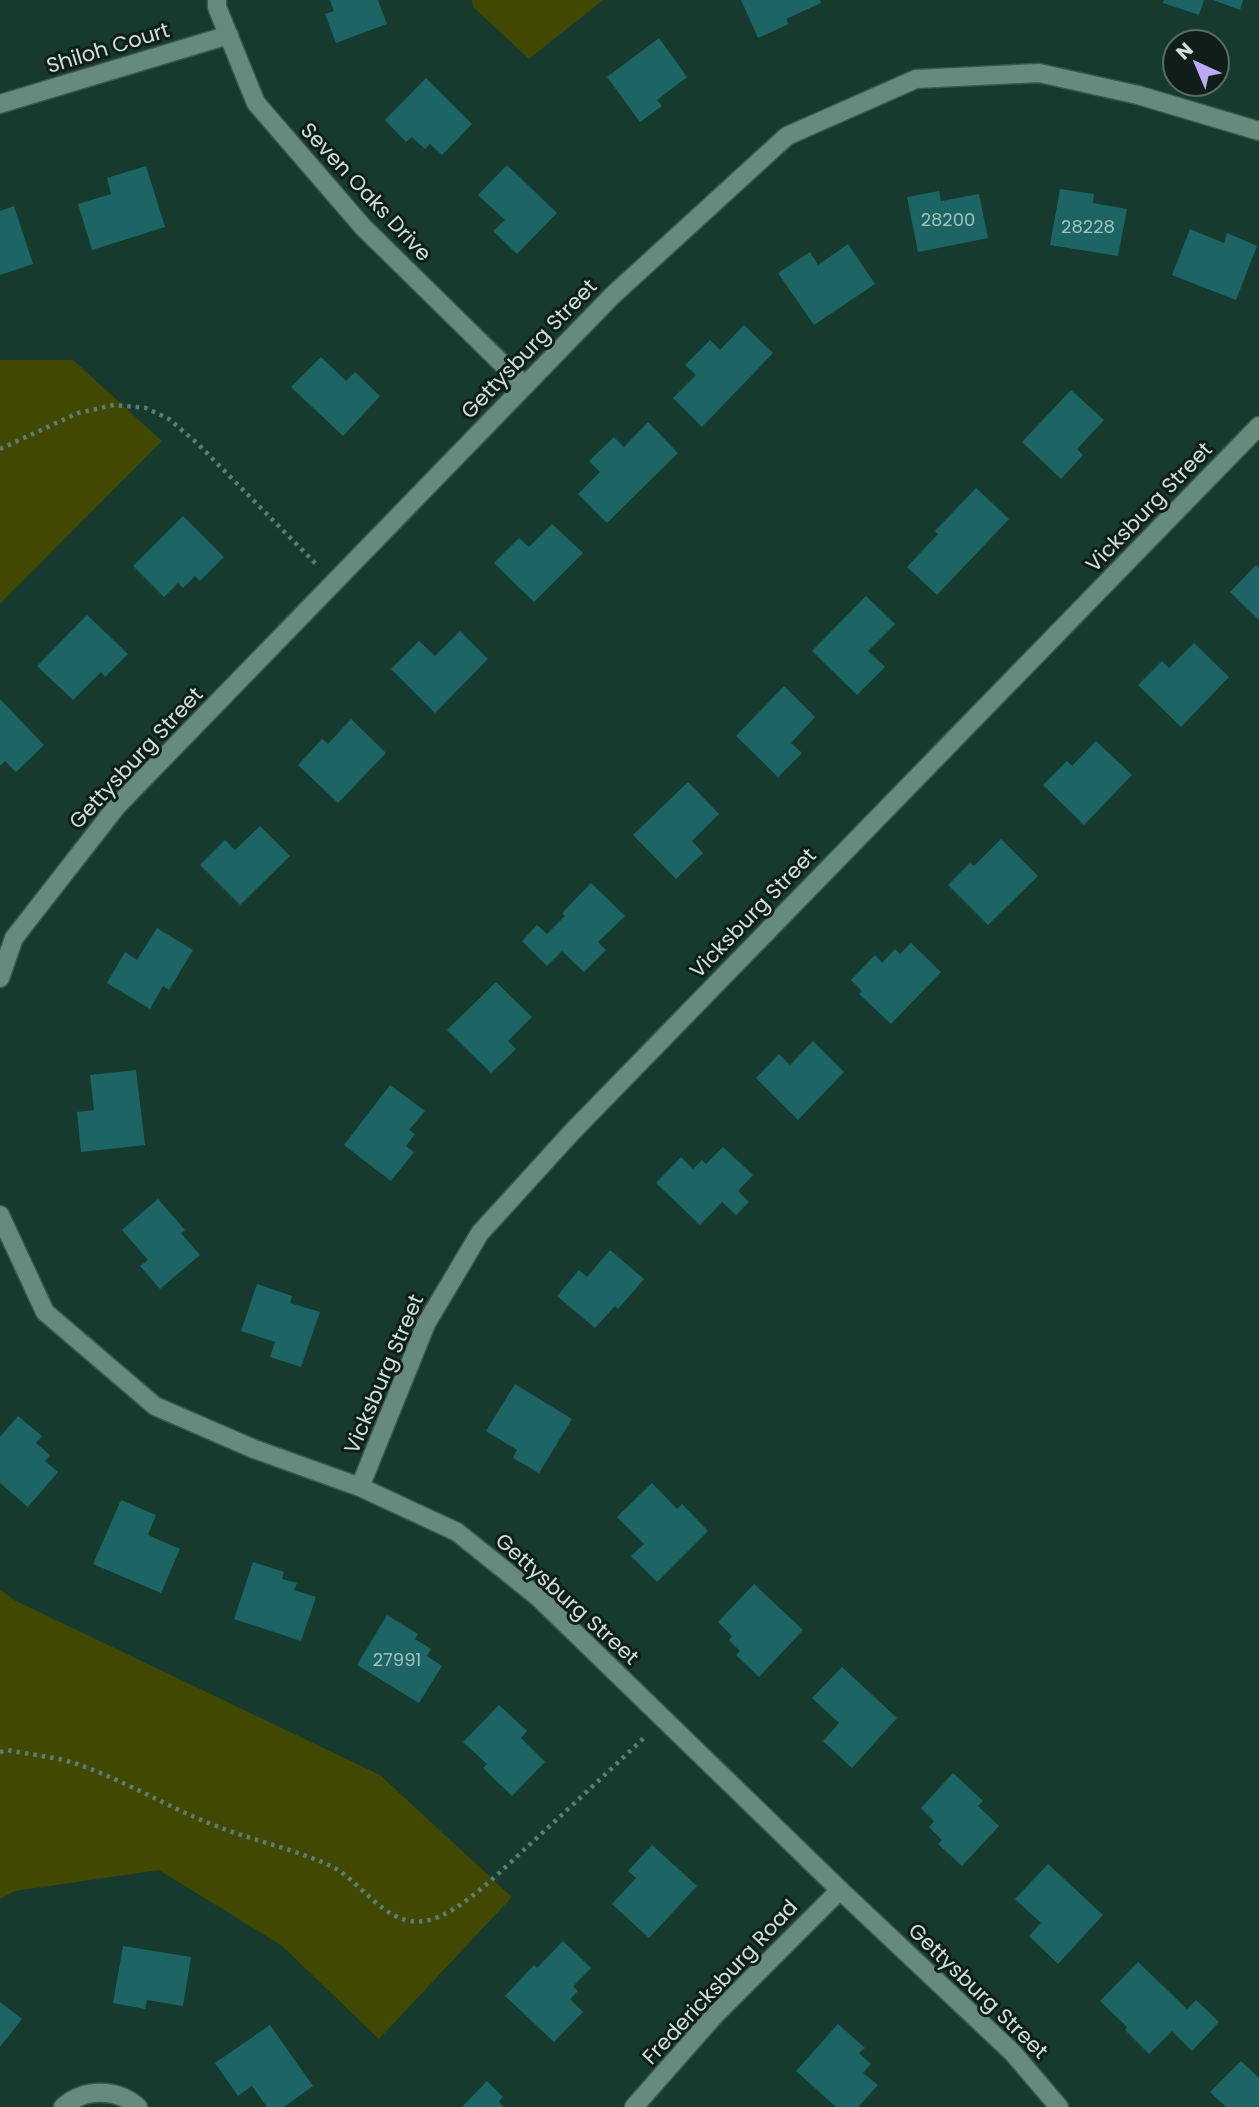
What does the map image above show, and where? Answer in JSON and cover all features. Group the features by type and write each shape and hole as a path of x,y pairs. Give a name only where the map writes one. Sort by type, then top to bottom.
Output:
{"street":[{"name":"Seven Oaks Drive","path":"217,0 256,103 363,227 524,386"},
{"name":"Shiloh Court","path":"0,104 229,35"},
{"name":"Gettysburg Street","path":"0,978 14,939 117,806 613,295 787,136 916,79 1039,74 1138,95 1259,131"},
{"name":"Vicksburg Street","path":"360,1487 426,1324 480,1233 572,1132 1259,426"},
{"name":"Gettysburg Street","path":"0,1215 5,1239 45,1312 155,1406 254,1449 360,1487 457,1532 538,1597 1013,2053 1059,2107"},
{"name":"Fredericksburg Road","path":"634,2107 714,2016 840,1889"},
{"path":"63,2107 82,2095 101,2092 119,2095 138,2107"}],"path":[{"path":"0,449 78,413 114,405 146,408 169,419 197,443 335,582"},
{"path":"0,1752 8,1750 78,1764 210,1824 331,1866 352,1879 397,1918 413,1922 429,1920 445,1913 485,1885 664,1719"}],"green space":[{"path":"472,0 603,0 529,59 473,7"},
{"path":"0,360 73,360 162,441 0,604"},
{"path":"0,1589 14,1600 380,1775 512,1897 379,2039 281,1945 159,1870 15,1891 0,1899"}],"building":[{"path":"330,0 378,0 387,24 336,43 325,14 334,11"},
{"path":"741,0 820,0 821,3 786,19 789,24 758,38"},
{"path":"1164,0 1204,0 1199,15 1163,3"},
{"path":"1213,0 1243,0 1240,10"},
{"path":"659,38 687,77 657,100 662,106 640,122 607,77"},
{"path":"426,78 472,124 442,155 430,144 425,149 412,137 406,142 385,120"},
{"path":"507,165 557,213 517,254 493,231 505,220 478,195"},
{"path":"146,166 165,227 92,250 78,204 111,194 107,178"},
{"path":"1060,189 1094,194 1093,203 1127,209 1118,256 1050,245"},
{"path":"939,191 941,201 979,194 988,238 918,252 907,197"},
{"path":"14,206 33,264 0,275 0,211"},
{"path":"1190,229 1224,243 1227,233 1257,246 1236,300 1172,275"},
{"path":"848,244 875,284 814,325 778,273 810,252 818,265"},
{"path":"744,325 773,353 702,427 673,398 696,375 685,365 710,340 720,350"},
{"path":"321,357 346,381 355,372 380,396 343,436 291,387"},
{"path":"1071,390 1104,420 1077,449 1083,455 1061,479 1022,442"},
{"path":"648,422 678,453 607,523 578,494 600,472 589,461 614,437 624,447"},
{"path":"976,488 1009,519 937,595 907,567 938,534 935,531"},
{"path":"183,516 224,557 200,581 195,576 183,588 178,583 164,597 133,566"},
{"path":"552,524 583,553 534,602 494,563 519,538 529,547"},
{"path":"1256,565 1259,568 1259,620 1230,592"},
{"path":"866,596 895,624 868,651 885,667 857,695 812,651"},
{"path":"87,615 128,654 105,677 101,672 73,700 37,666"},
{"path":"460,631 488,659 435,713 391,669 419,641 435,656"},
{"path":"1194,643 1229,677 1181,727 1138,685 1162,661 1169,668"},
{"path":"784,686 815,717 791,743 802,753 778,777 736,736"},
{"path":"0,699 44,745 16,772 5,761 0,766"},
{"path":"351,719 386,753 338,803 298,765 322,739 328,744"},
{"path":"1096,741 1132,775 1084,825 1043,785 1067,761 1072,766"},
{"path":"688,782 719,814 692,841 703,853 676,879 633,835"},
{"path":"260,826 290,856 240,905 200,865 225,840 235,850"},
{"path":"1001,839 1038,876 988,925 948,885 970,863 974,866"},
{"path":"591,883 625,916 598,942 606,950 584,972 562,951 547,966 522,941 537,925 547,934 565,916 562,913"},
{"path":"157,928 193,950 169,990 163,986 150,1009 107,983 125,952 137,960"},
{"path":"911,943 941,972 891,1024 859,994 862,991 851,980 875,955 882,963 895,949 900,954"},
{"path":"496,982 532,1017 508,1041 516,1049 491,1073 447,1030"},
{"path":"813,1041 844,1072 798,1120 756,1078 779,1054 790,1065"},
{"path":"136,1070 145,1145 81,1152 77,1112 94,1110 90,1075"},
{"path":"390,1085 425,1111 409,1130 415,1134 406,1146 414,1152 391,1181 344,1145"},
{"path":"723,1147 753,1175 738,1191 749,1202 736,1215 722,1202 700,1225 656,1183 681,1157 693,1169 702,1160 706,1164"},
{"path":"158,1199 185,1230 181,1233 200,1255 160,1289 140,1266 148,1260 122,1230"},
{"path":"610,1250 644,1279 618,1309 615,1306 595,1328 557,1296 579,1270 587,1277"},
{"path":"257,1284 292,1296 290,1303 320,1312 301,1367 270,1357 275,1342 241,1331"},
{"path":"515,1384 572,1419 539,1473 513,1458 517,1450 486,1431"},
{"path":"18,1416 42,1436 36,1443 50,1455 45,1461 58,1472 28,1507 0,1483 0,1437"},
{"path":"652,1483 677,1509 682,1504 708,1531 657,1582 631,1556 644,1544 617,1517"},
{"path":"121,1500 156,1515 148,1535 180,1549 161,1593 93,1564"},
{"path":"253,1562 284,1572 282,1579 297,1583 294,1590 316,1597 301,1641 234,1619"},
{"path":"754,1584 803,1630 759,1677 736,1655 740,1651 729,1640 732,1636 718,1622"},
{"path":"387,1615 418,1634 415,1639 431,1649 427,1656 442,1666 419,1703 357,1665"},
{"path":"842,1667 897,1718 852,1768 823,1741 839,1723 812,1698"},
{"path":"499,1705 527,1731 521,1738 545,1762 512,1796 483,1768 487,1764 463,1742"},
{"path":"953,1773 983,1801 978,1806 999,1826 962,1866 938,1844 942,1840 929,1827 934,1821 921,1808"},
{"path":"652,1845 697,1886 649,1938 612,1904 636,1878 628,1871"},
{"path":"1048,1864 1103,1915 1058,1964 1029,1936 1041,1923 1015,1899"},
{"path":"563,1941 591,1968 573,1986 578,1991 570,1999 583,2012 554,2042 505,1996 534,1965 537,1968"},
{"path":"123,1946 191,1957 183,2006 147,2000 145,2009 113,2003"},
{"path":"1138,1962 1187,2009 1196,2000 1219,2022 1192,2051 1172,2031 1149,2054 1125,2030 1127,2027 1100,2001"},
{"path":"0,2002 22,2019 0,2047"},
{"path":"838,2024 865,2048 859,2053 871,2064 863,2073 878,2085 858,2107 836,2107 796,2071"},
{"path":"270,2025 313,2086 284,2107 267,2107 252,2086 238,2096 215,2063"},
{"path":"1241,2061 1259,2078 1259,2107 1226,2107 1210,2092"},
{"path":"487,2081 503,2097 499,2102 504,2107 462,2107"}]}
